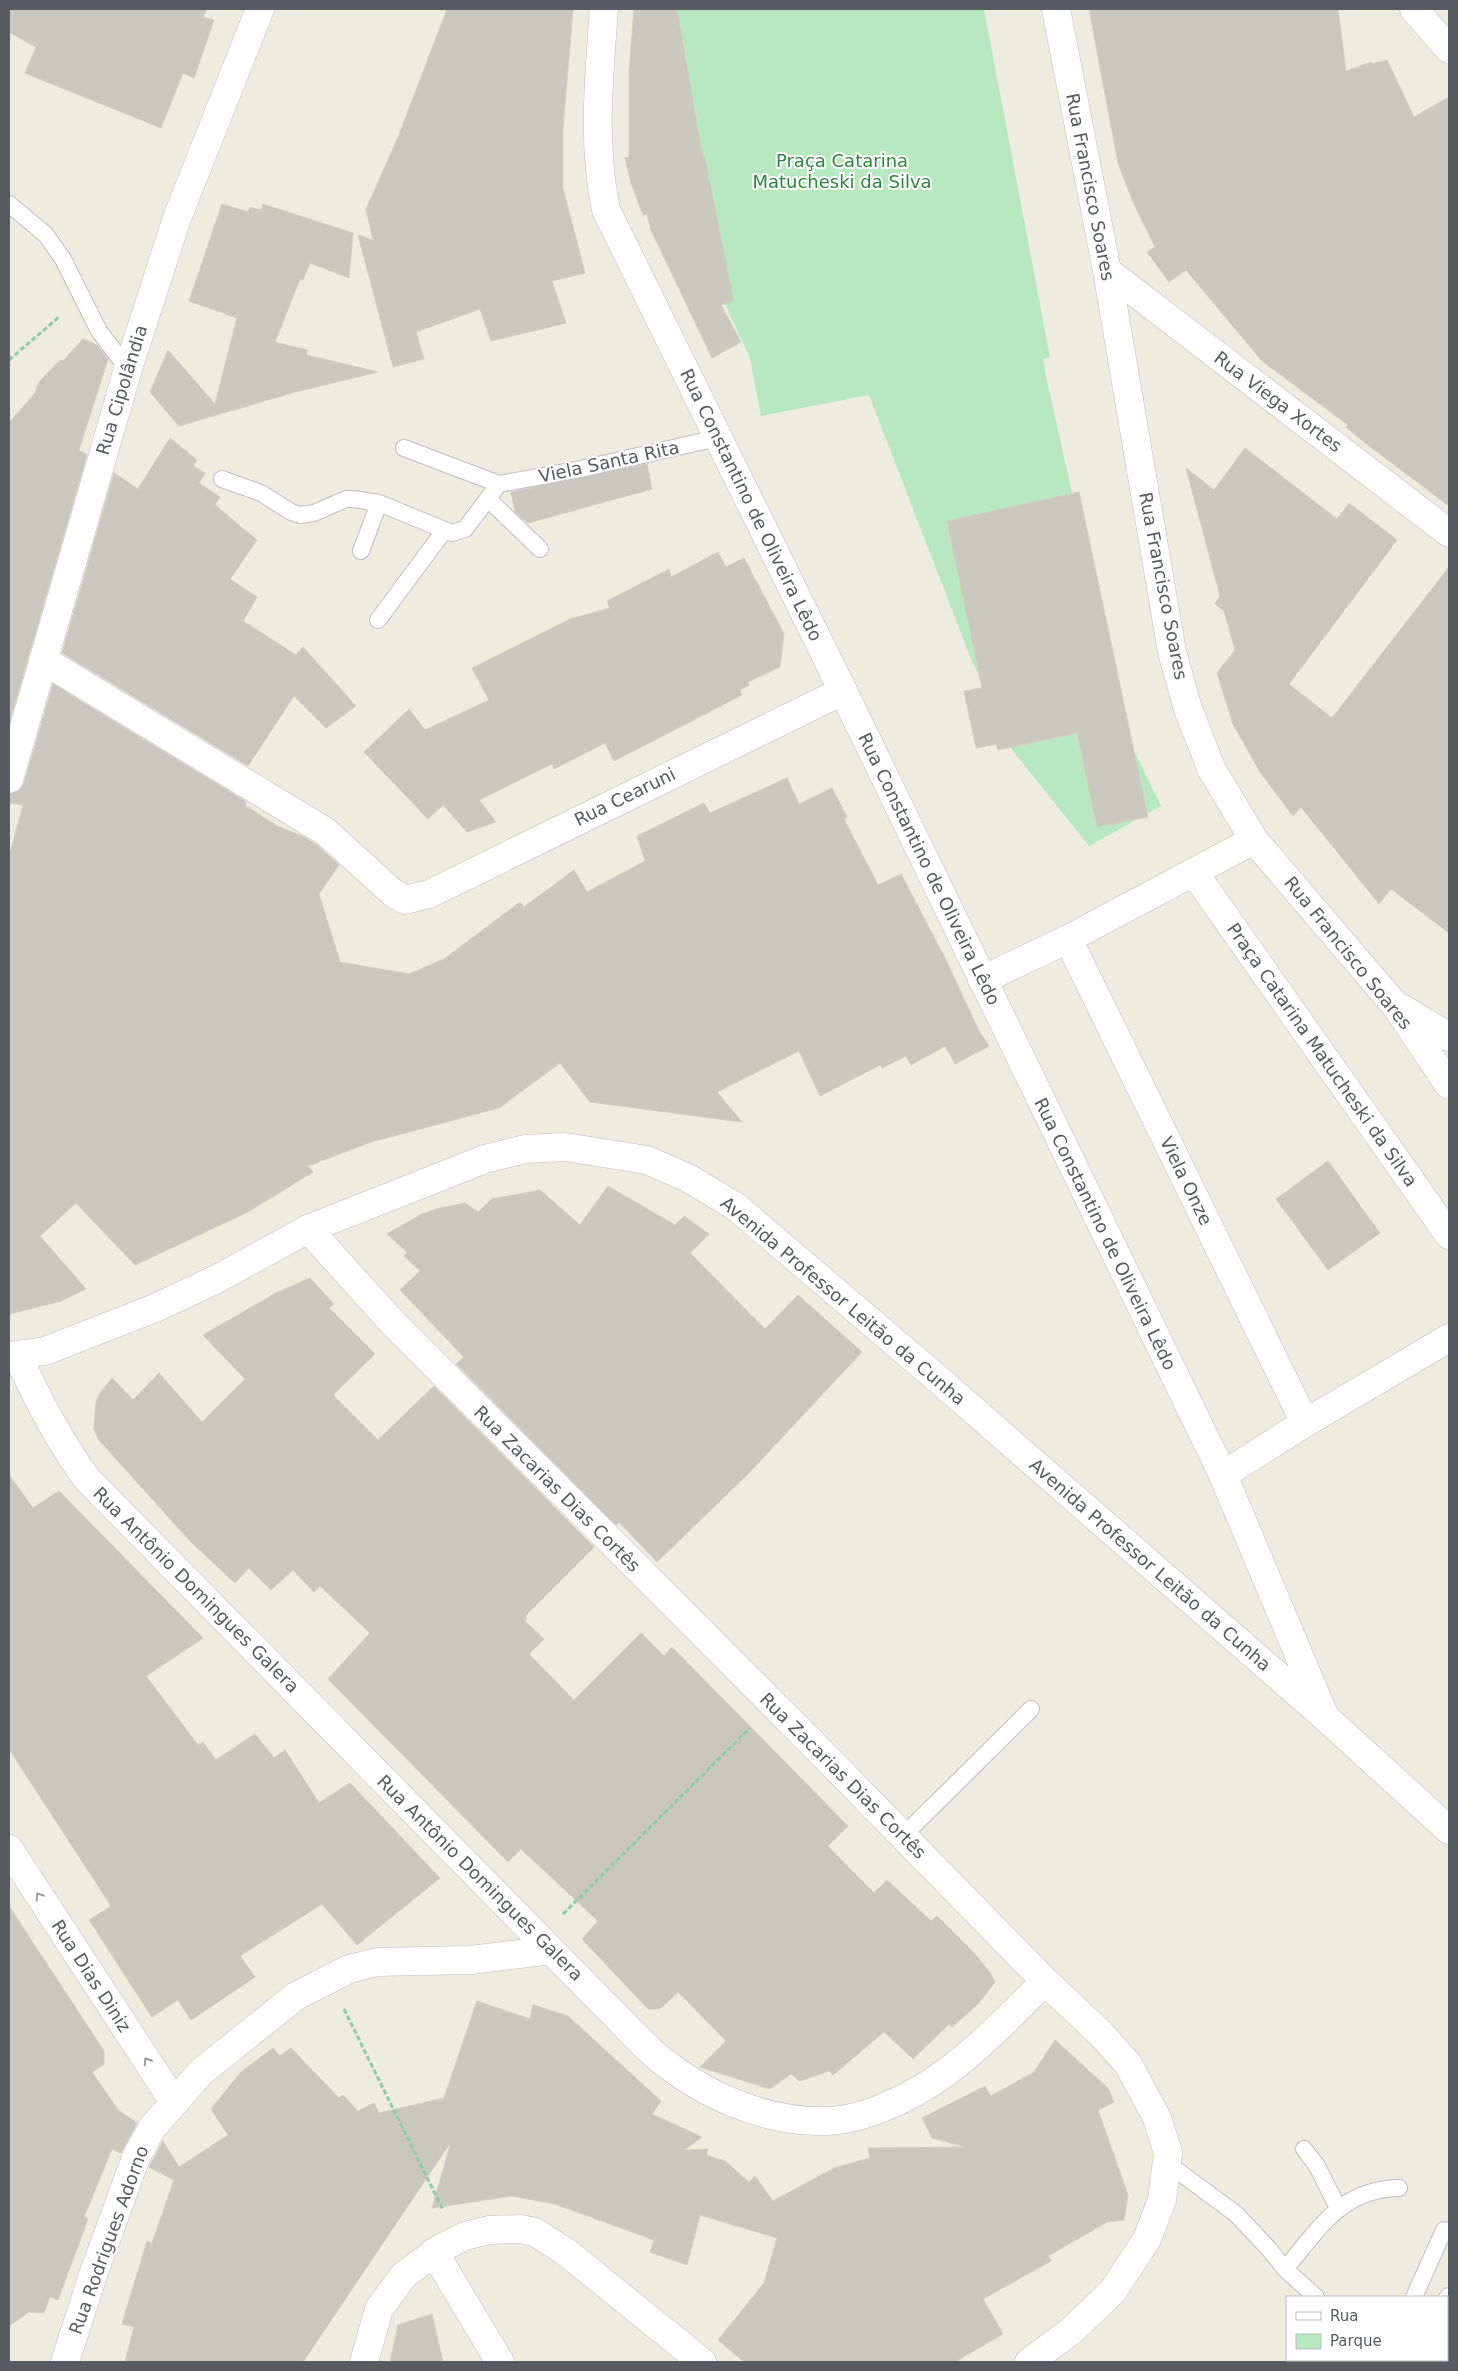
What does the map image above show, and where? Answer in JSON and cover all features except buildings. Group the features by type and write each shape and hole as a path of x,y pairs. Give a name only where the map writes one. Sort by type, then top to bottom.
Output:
{"street":[{"name":"Rua Cipolândia","path":"9,779 128,369 177,218 260,9"},
{"name":"Rua Constantino de Oliveira Lêdo","path":"604,9 596,122 599,178 606,210 843,691 1223,1475 1325,1717"},
{"name":"Rua Francisco Soares","path":"1056,9 1107,271 1172,652 1188,709 1212,770 1254,840 1395,1005 1449,1085"},
{"path":"1414,9 1449,49"},
{"name":"Rua Viega Xortes","path":"1107,271 1449,533"},
{"name":"Rua Cearuni","path":"43,660 326,832 392,892 405,900 429,894 843,691"},
{"path":"982,980 1068,940 1195,874 1254,840"},
{"name":"Praça Catarina Matucheski da Silva","path":"1195,874 1449,1235"},
{"name":"Viela Onze","path":"1068,940 1305,1422"},
{"path":"1395,1005 1449,1037"},
{"name":"Avenida Professor Leitão da Cunha","path":"13,1356 46,1351 155,1308 217,1279 308,1229 485,1159 525,1149 565,1146 647,1160 688,1178 735,1206 946,1386 1325,1717 1449,1830"},
{"name":"Rua Zacarias Dias Cortês","path":"308,1229 394,1324 1045,1981 1101,2034 1128,2064 1157,2118 1168,2153 1167,2176 1159,2208 1147,2239 1113,2291 1070,2332 1028,2362"},
{"path":"1223,1475 1305,1422 1449,1338"},
{"name":"Rua Antônio Domingues Galera","path":"13,1356 62,1445 87,1479 654,2054 730,2103 788,2119 828,2121 860,2114 897,2102 951,2068 994,2033 1045,1981"},
{"name":"Rua Dias Diniz","path":"9,1850 174,2102"},
{"name":"Rua Rodrigues Adorno","path":"65,2362 94,2272 137,2155 152,2128 202,2072 296,1996 349,1969 377,1962 470,1960 551,1950"},
{"path":"364,2362 379,2309 404,2274 434,2252 459,2239 490,2230 521,2229 535,2232 566,2252 702,2362"},
{"path":"434,2252 500,2362"}],"lane":[{"path":"9,204 45,234 63,259 99,331 128,369"},
{"name":"Viela Santa Rita","path":"500,484 581,469 718,438"},
{"path":"222,479 260,493 291,512 300,515 314,513 346,499 379,503 452,533 465,529 500,484 404,448"},
{"path":"489,500 540,549"},
{"path":"361,551 379,503"},
{"path":"378,620 444,531"},
{"path":"902,1836 1030,1709"},
{"path":"1304,2149 1317,2166 1338,2208"},
{"path":"1168,2163 1236,2214 1285,2269 1315,2296"},
{"path":"1285,2269 1338,2208 1374,2189 1399,2188"},
{"path":"1414,2296 1444,2230"}],"path":[{"path":"9,360 82,297"},
{"path":"551,1950 561,1917 773,1705"},
{"path":"329,1978 459,2239"}],"green space":[{"name":"Praça Catarina Matucheski da Silva","path":"668,9 984,9 1050,357 1043,359 1047,381 1122,716 1130,742 1161,806 1089,846 1013,751 971,659 869,395 761,416 750,358 714,280 664,74"}]}
